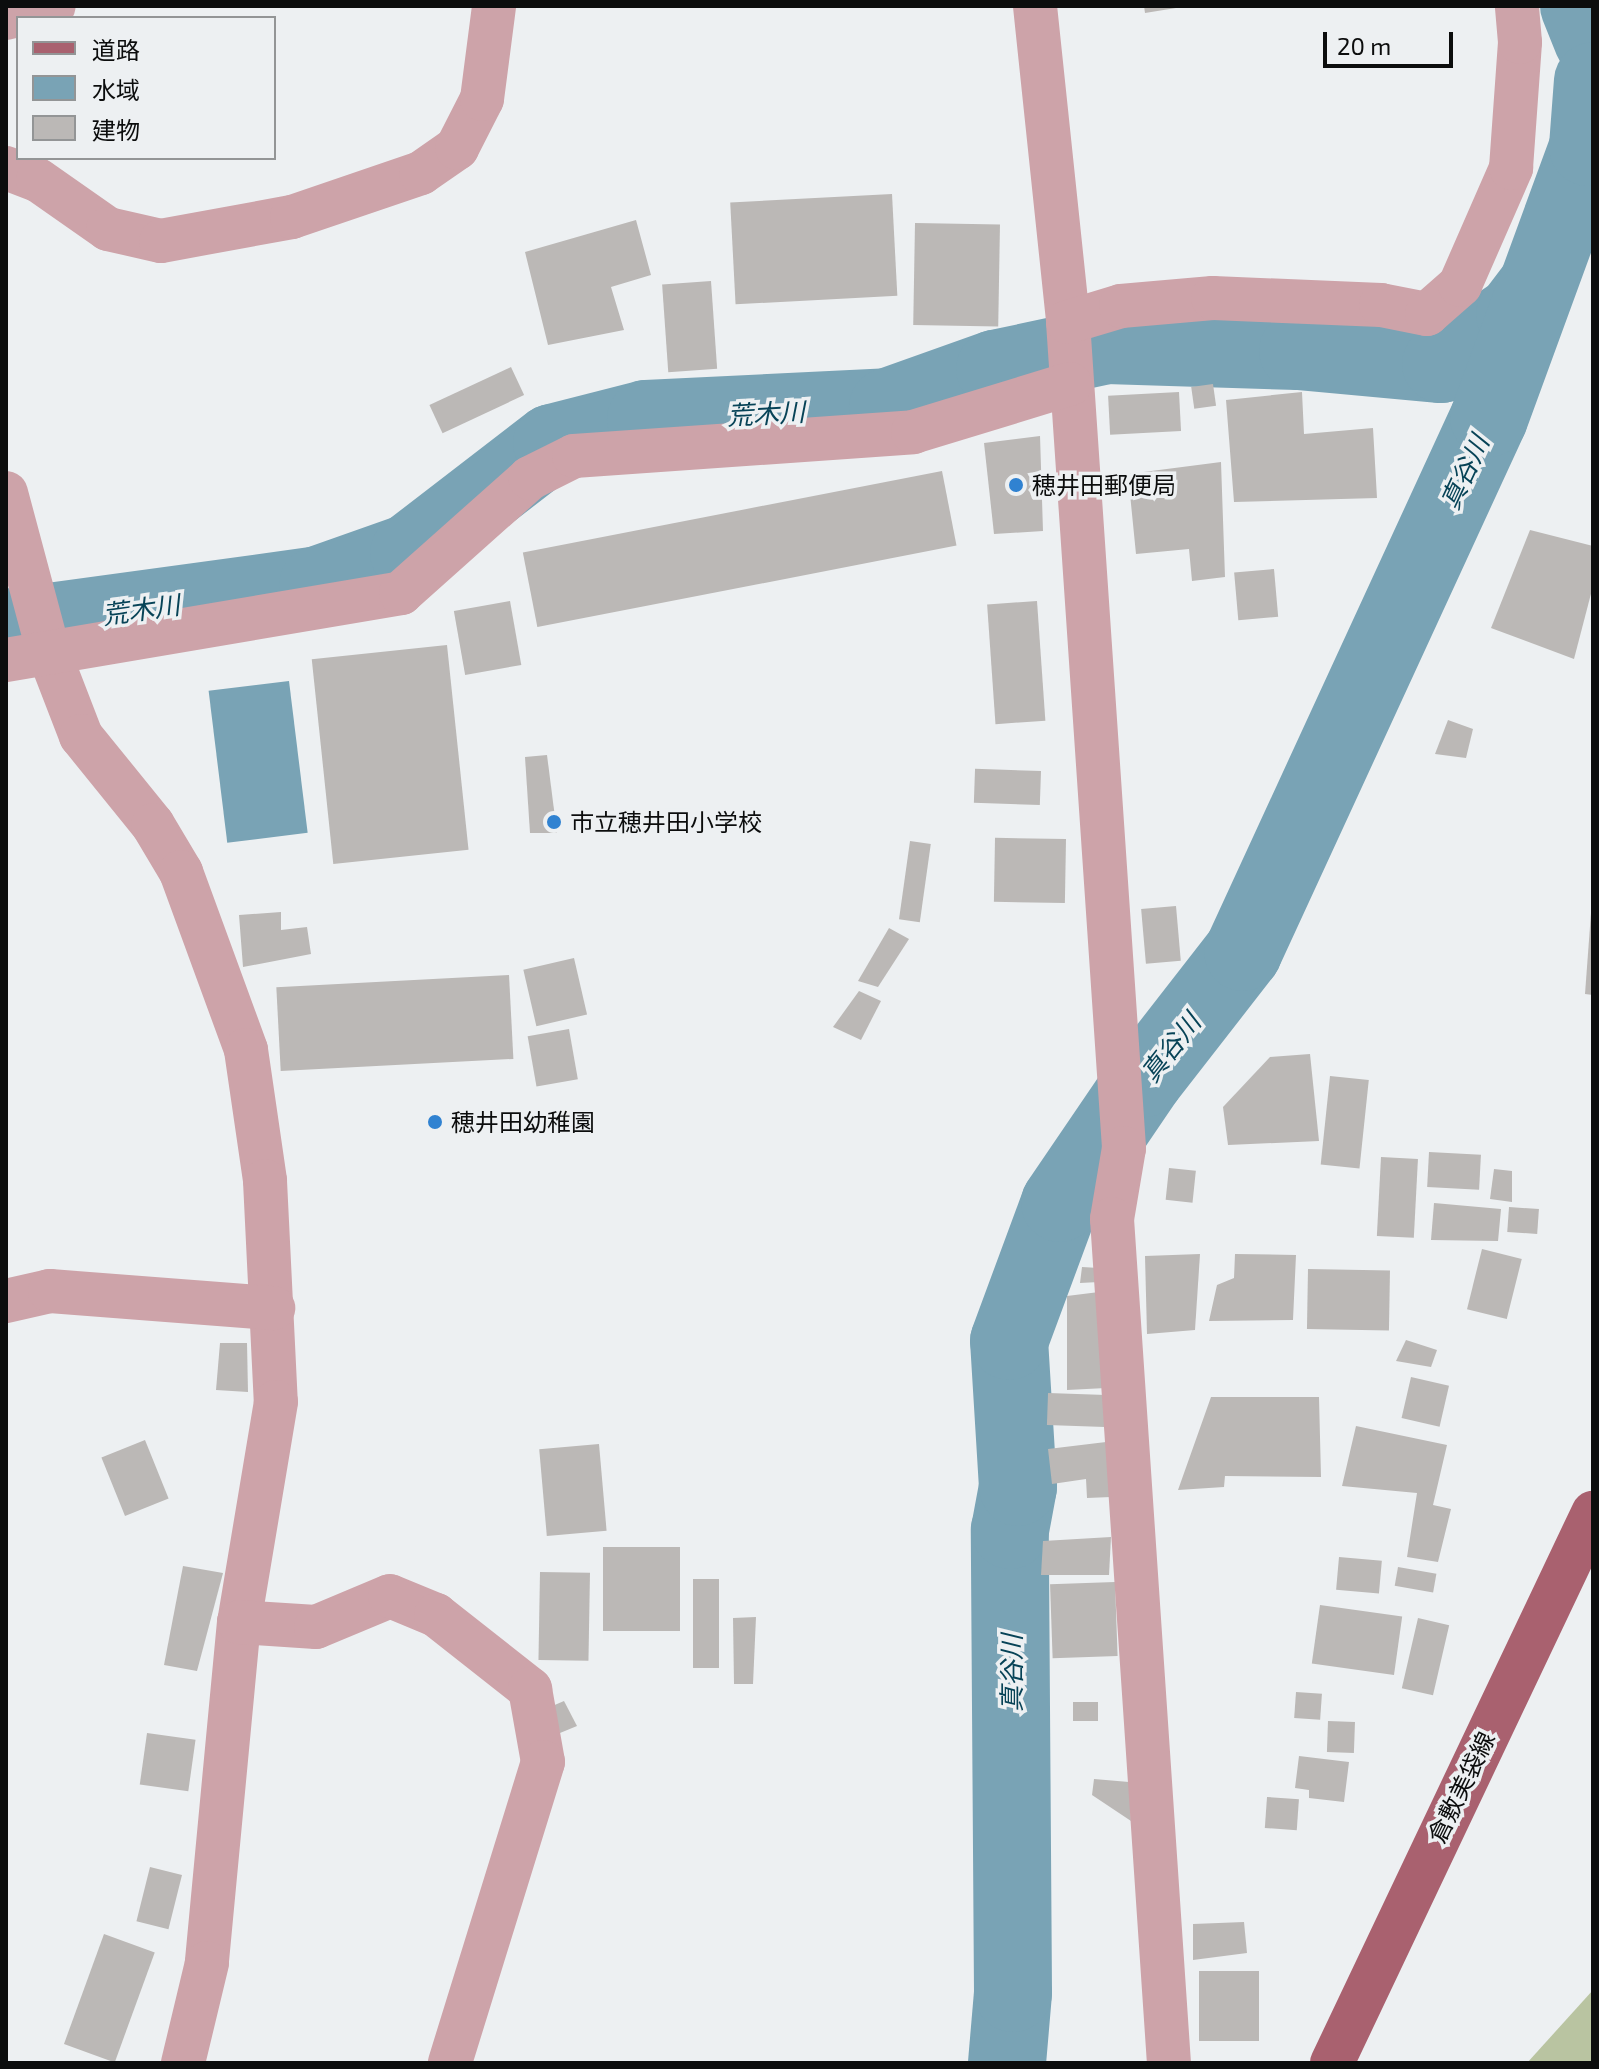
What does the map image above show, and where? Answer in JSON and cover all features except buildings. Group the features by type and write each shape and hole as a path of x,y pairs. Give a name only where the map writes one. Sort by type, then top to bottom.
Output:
{"main road":[{"name":"倉敷美袋線","path":"1332,2063 1593,1513"}],"street":[{"path":"6,18 54,6"},
{"path":"6,168 38,180 108,229 161,241 292,217 421,173 457,148 482,99 494,6"},
{"path":"1035,6 1069,353 1124,1148 1112,1219 1169,2063"},
{"path":"6,660 44,632 401,593 530,478 574,456 913,432 1069,353 1121,306 1213,298 1381,305 1427,314 1460,285 1511,168 1520,42 1517,6"},
{"path":"6,493 44,632 81,736 153,825 181,872 246,1050 265,1181 276,1402 239,1622 207,1963 183,2063"},
{"path":"6,1301 50,1291 273,1308"},
{"path":"239,1622 316,1627 390,1596 436,1615 530,1689 543,1762 450,2063"}],"green space":[{"path":"1593,1990 1593,2063 1527,2063"}],"water":[{"path":"289,681 308,833 227,843 209,691"}],"waterway":[{"name":"真谷川","path":"1579,6 1593,40"},
{"name":"真谷川","path":"1007,2063 1013,1993 1010,1530 1018,1487 1009,1341 1060,1203 1145,1078 1243,952 1489,418 1588,147 1593,81"},
{"name":"荒木川","path":"6,628 318,585 409,553 552,443 646,419 888,407 995,369 1107,345 1298,351 1441,364 1515,315 1535,288"}],"place":[{"name":"穂井田郵便局","path":"1016,485"},
{"name":"市立穂井田小学校","path":"554,822"},
{"name":"穂井田幼稚園","path":"435,1122"}]}
